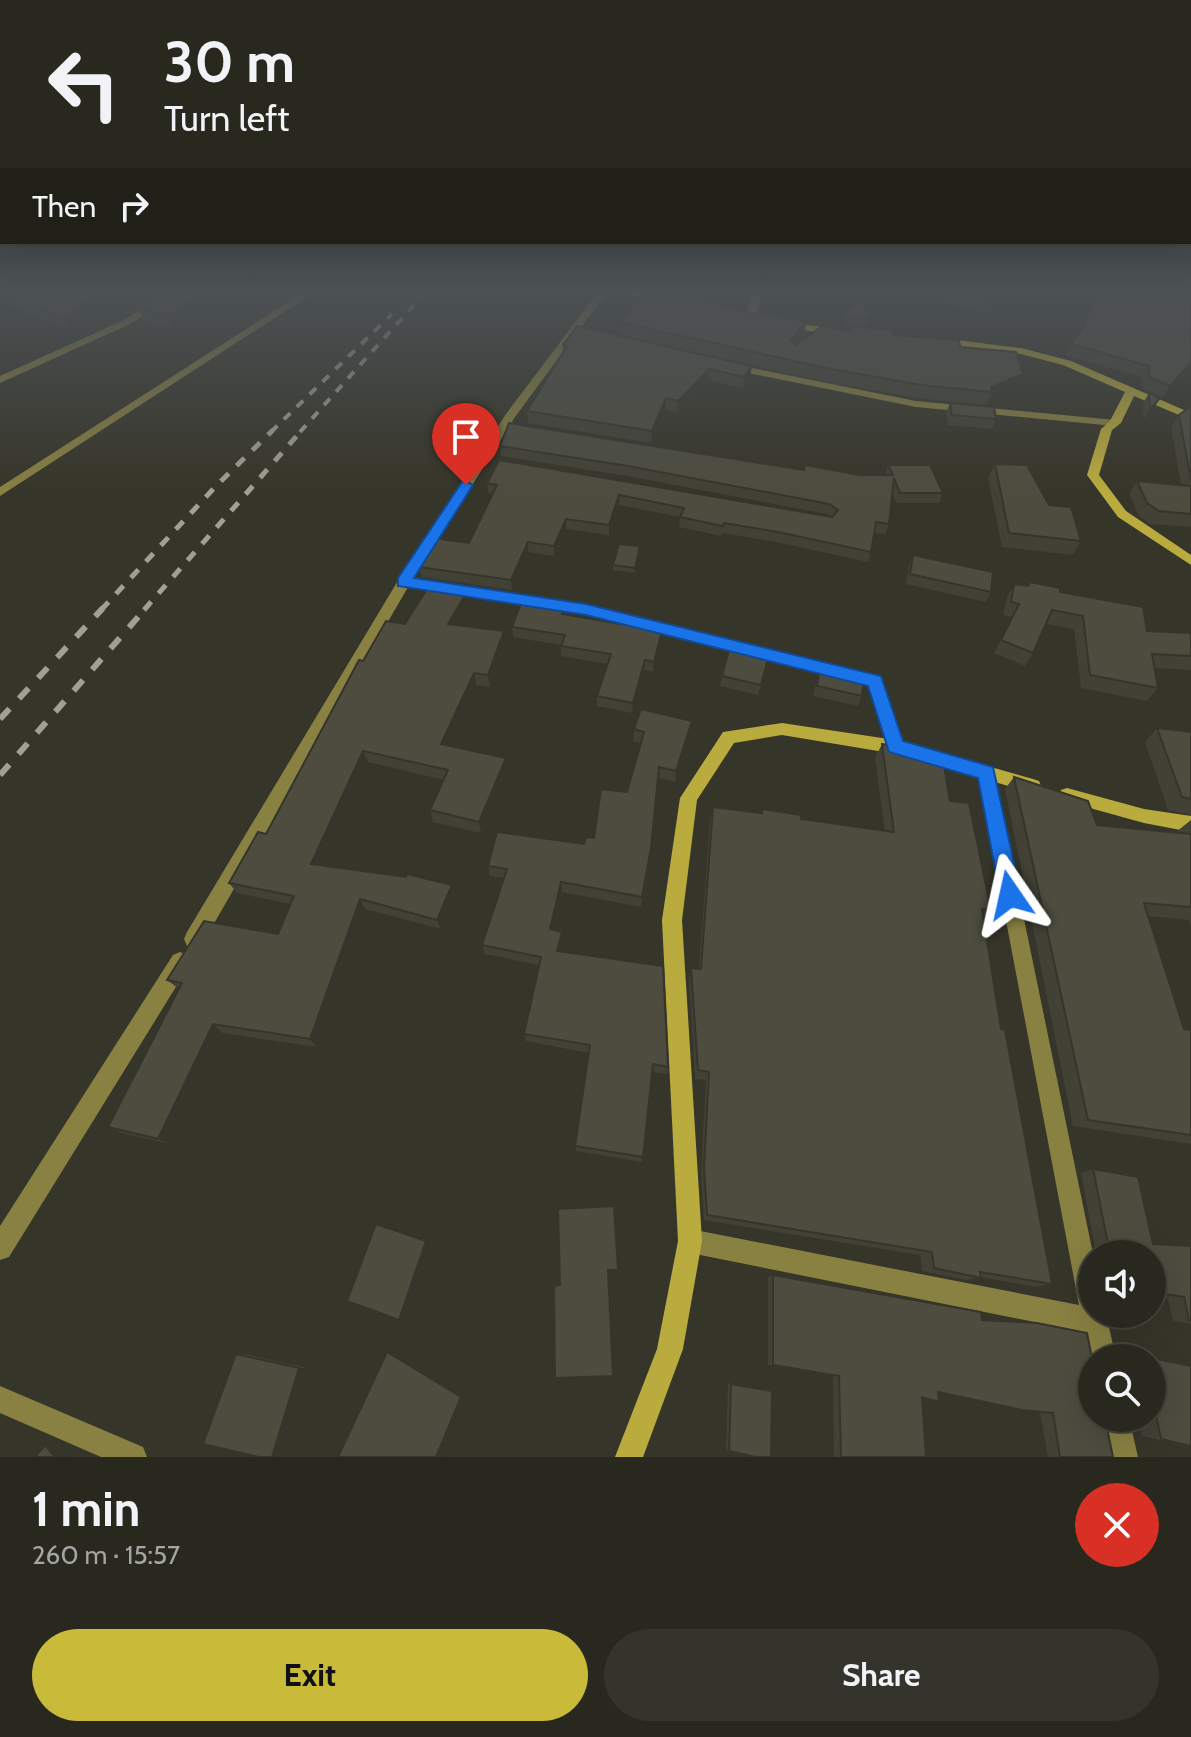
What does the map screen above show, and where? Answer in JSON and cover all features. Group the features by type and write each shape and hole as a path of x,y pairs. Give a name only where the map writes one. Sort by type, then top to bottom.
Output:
{"street":[{"path":"0,380 53,356"},
{"path":"0,492 211,356"},
{"path":"0,1248 227,886 404,582 489,462 558,356"},
{"path":"1040,356 1067,363 1191,417"},
{"path":"713,362 916,404 1115,423"},
{"path":"1131,391 1115,423 1107,429 1093,475 1122,514 1191,561"},
{"path":"404,582 586,609 875,681 896,746"},
{"path":"629,1457 670,1349 690,1241 672,920 689,798 729,737 782,729 896,746 1144,816 1191,824"},
{"path":"986,773 1078,1240"},
{"path":"690,1241 1078,1311"},
{"path":"0,1399 133,1457"},
{"path":"1119,1432 1124,1457"}],"building":[{"path":"561,356 708,356 752,366 744,377 709,369 678,401 666,398 652,431 527,411"},
{"path":"771,356 1017,356 1023,374 991,387 992,392 921,385"},
{"path":"1114,356 1191,356 1191,363 1170,386 1149,377 1149,366"},
{"path":"1149,393 1160,398 1150,409"},
{"path":"950,403 994,407 996,419 952,415"},
{"path":"1191,407 1191,480 1179,415"},
{"path":"509,423 804,470 805,465 860,475 893,475 888,465 930,465 943,493 900,493 894,478 889,524 876,522 871,552 778,532 680,517 684,508 619,495 609,525 566,519 554,546 528,542 511,580 419,567 434,538 469,543 497,485 487,483 499,460 832,517 838,510 829,504 628,466 500,446"},
{"path":"995,464 1027,465 1049,505 1071,507 1081,541 1009,533"},
{"path":"1137,481 1191,486 1191,514 1159,511 1147,503"},
{"path":"619,544 640,546 635,568 613,565"},
{"path":"913,555 993,572 991,592 910,574"},
{"path":"432,581 470,587 448,624 504,631 488,675 474,673 441,744 506,758 479,822 430,810 448,770 363,751 311,864 406,877 407,874 452,885 437,920 360,899 310,1039 213,1024 158,1139 108,1127 182,983 167,980 204,921 278,934 294,896 229,883 258,832 266,834 359,660 363,661 386,621 405,624"},
{"path":"1030,582 1060,588 1060,592 1143,607 1147,631 1191,633 1191,656 1152,654 1158,688 1090,675 1083,616 1052,610 1033,653 1001,640 1019,604 1011,602 1014,584 1028,586"},
{"path":"523,598 565,604 562,614 662,631 654,662 645,660 633,703 597,696 611,654 561,646 565,635 512,627"},
{"path":"730,646 769,655 761,685 722,676"},
{"path":"820,665 864,676 862,696 817,686"},
{"path":"641,709 692,721 676,771 659,767 651,848 642,897 561,882 550,929 562,932 557,951 663,966 668,1067 653,1064 643,1157 575,1146 590,1045 524,1034 541,957 482,945 507,869 488,866 497,832 584,844 586,837 594,838 601,789 627,792 644,732 634,729"},
{"path":"1157,728 1191,732 1191,799 1182,797"},
{"path":"882,744 942,753 950,801 969,803 991,910 982,909 1001,1029 1005,1030 1052,1284 980,1272 981,1278 934,1268 932,1252 707,1215 704,1168 709,1072 698,1070 691,968 701,969 713,807 762,813 762,809 801,815 801,819 894,832"},
{"path":"1014,777 1088,801 1097,825 1191,834 1191,907 1144,903 1184,1029 1191,1030 1191,1135 1088,1120"},
{"path":"1093,1169 1138,1177 1152,1240 1107,1240"},
{"path":"614,1206 618,1270 608,1270 613,1376 555,1378 554,1286 560,1285 558,1209"},
{"path":"376,1224 426,1241 399,1320 347,1301"},
{"path":"1166,1245 1191,1246 1191,1321 1184,1297 1166,1294"},
{"path":"773,1275 981,1312 982,1320 1037,1323 1087,1333 1089,1344 1078,1344 1078,1432 1108,1432 1113,1457 1060,1457 1053,1413 1022,1410 938,1392 939,1402 922,1397 926,1457 841,1457 839,1376 773,1365"},
{"path":"387,1352 461,1397 436,1457 338,1457"},
{"path":"236,1354 299,1368 272,1457 259,1457 203,1444"},
{"path":"1166,1361 1191,1366 1191,1446 1161,1439 1160,1432 1166,1432"},
{"path":"731,1384 772,1391 771,1457 729,1451"},
{"path":"45,1445 55,1457 35,1457"}],"railway":[{"path":"271,432 349,356"},
{"path":"300,432 368,356"},
{"path":"101,610 216,486 273,430"},
{"path":"144,610 302,430"},
{"path":"0,719 103,608"},
{"path":"0,775 146,608"}],"route":[{"path":"466,485 404,582 586,609 875,681 896,746 986,773 1010,895"}]}
